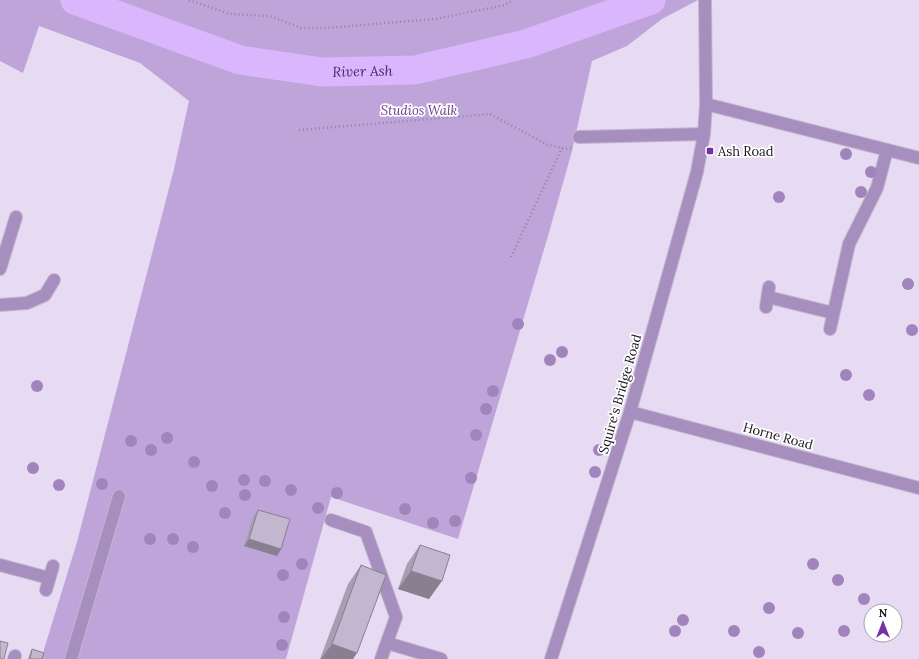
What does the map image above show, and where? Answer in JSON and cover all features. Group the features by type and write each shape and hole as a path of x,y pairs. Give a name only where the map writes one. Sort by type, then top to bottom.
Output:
{"street":[{"name":"Squire's Bridge Road","path":"551,659 630,412 697,172 704,134 706,104 705,0"},
{"path":"706,104 919,158"},
{"path":"579,137 704,134"},
{"path":"830,329 849,244 877,188 887,150"},
{"path":"0,269 16,217"},
{"path":"0,305 28,303 45,295 54,280"},
{"path":"767,297 833,313"},
{"name":"Horne Road","path":"630,412 919,488"},
{"path":"71,659 119,496"},
{"path":"331,520 366,532 396,616 381,659"},
{"path":"0,566 49,578"},
{"path":"387,643 441,659"}],"path":[{"path":"189,0 230,14 270,16 301,28 326,28 435,19 505,5 513,0"},
{"path":"299,130 490,114 548,145 562,148 576,148 579,137"},
{"path":"511,257 562,148"}],"green space":[{"name":"Studios Walk","path":"0,0 698,0 662,19 627,46 592,61 572,151 458,539 331,497 286,659 41,659 77,542 174,169 189,101 140,63 39,26 23,73 0,61"}],"building":[{"path":"258,510 290,519 281,549 249,539"},
{"path":"420,545 450,555 442,581 411,571"},
{"path":"361,565 386,575 357,653 332,644"},
{"path":"0,641 8,643 4,659 0,659"},
{"path":"32,649 44,653 42,659 30,659"}],"waterway":[{"name":"River Ash","path":"75,0 240,60 322,72 415,70 526,44 651,0"}],"place":[{"name":"Ash Road","path":"710,151"}]}
